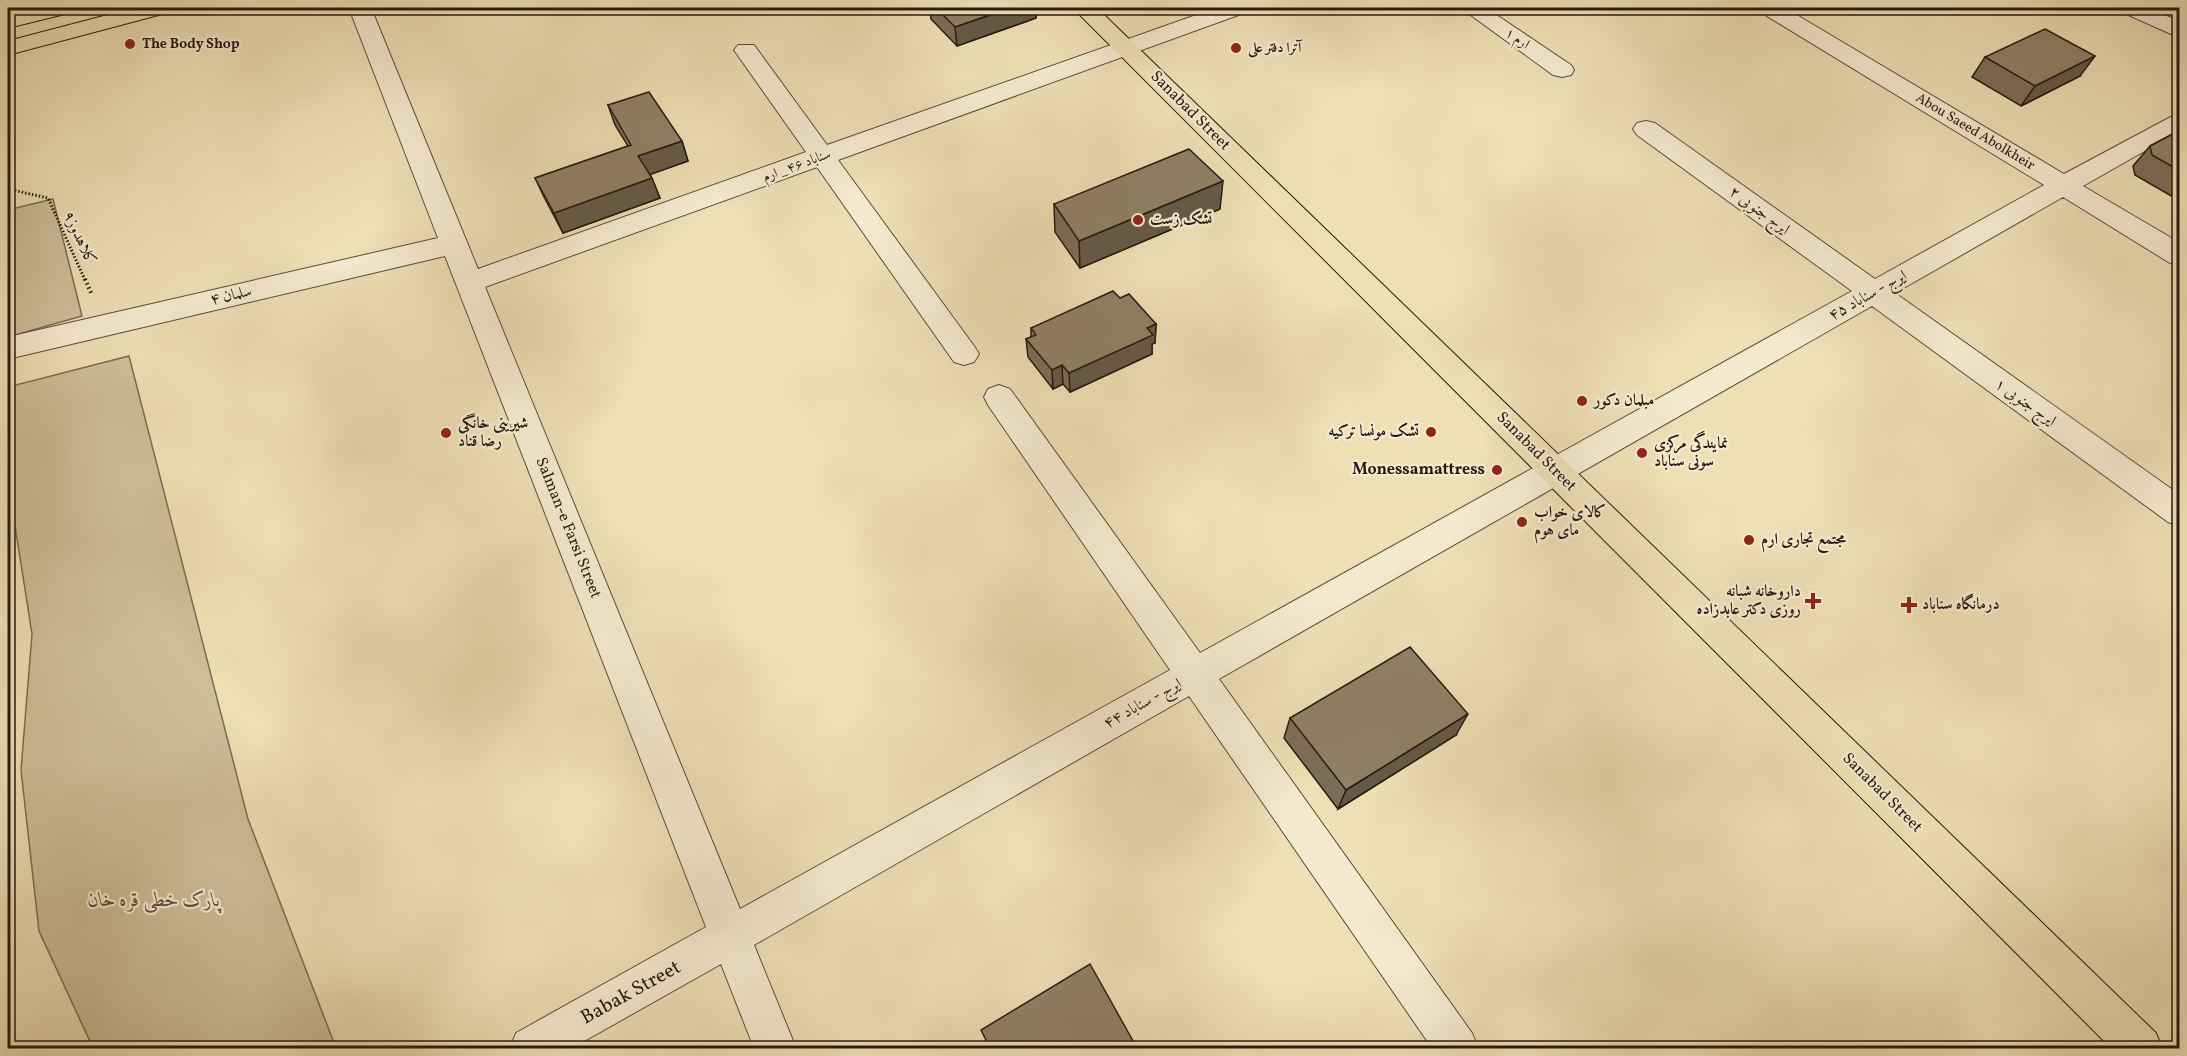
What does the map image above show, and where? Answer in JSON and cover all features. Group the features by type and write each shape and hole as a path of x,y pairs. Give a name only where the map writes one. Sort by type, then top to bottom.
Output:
{"main road":[{"path":"8,21 61,8"},
{"path":"8,48 158,8"},
{"name":"Sanabad Street","path":"1084,8 2141,1048"}],"street":[{"name":"Salman-e Farsi Street","path":"360,8 775,1048"},
{"name":"سناباد ۴۶_ ارم","path":"470,282 1236,8"},
{"name":"ارم ۱","path":"1472,8 1562,70"},
{"name":"Abou Saeed Abolkheir","path":"1770,8 2180,256"},
{"path":"2132,8 2180,31"},
{"path":"746,50 964,354"},
{"name":"ایرج - سناباد ۴۵","path":"1556,472 2180,120"},
{"name":"ایرج جنوبی ۲","path":"1646,129 1871,294"},
{"name":"سلمان ۴","path":"8,348 454,244"},
{"name":"ایرج جنوبی ۱","path":"1871,294 2180,513"},
{"path":"999,397 1457,1048"},
{"name":"ایرج - سناباد ۴۴","path":"731,937 1556,472"},
{"name":"Babak Street","path":"531,1048 731,937"}],"path":[{"name":"کلاهدوز۹","path":"8,189 48,198 106,326"}],"green space":[{"path":"53,199 82,316 8,337 8,205 12,209"},
{"name":"پارک خطی قره خان","path":"129,356 248,819 336,1048 93,1048 39,931 21,770 32,634 8,481 8,387"}],"building":[{"path":"936,8 1010,8 955,27"},
{"path":"2045,29 2095,56 2035,86 1985,57"},
{"path":"649,92 682,141 638,156 652,178 554,213 535,178 631,145 608,105"},
{"path":"2180,130 2180,171 2152,155 2150,146"},
{"path":"1189,149 1223,181 1079,241 1054,204"},
{"path":"1113,291 1120,298 1129,294 1156,324 1147,328 1153,335 1069,373 1062,365 1052,370 1026,339 1036,335 1031,328"},
{"path":"1410,647 1468,714 1346,790 1290,718"},
{"path":"1090,964 1137,1048 990,1048 981,1030"}],"place":[{"name":"The Body Shop","path":"130,44"},
{"name":"آترا دفتر علی","path":"1236,48"},
{"name":"تشک زست","path":"1138,220"},
{"name":"مبلمان دكور","path":"1582,401"},
{"name":"تشک مونسا ترکیه","path":"1431,432"},
{"name":"شیرینی خانگی رضا قناد","path":"446,433"},
{"name":"نمایندگی مرکزی سونی سناباد","path":"1642,453"},
{"name":"Monessamattress","path":"1497,470"},
{"name":"کالای خواب مای هوم","path":"1522,522"},
{"name":"مجتمع تجاری ارم","path":"1749,540"},
{"name":"داروخانه شبانه روزی دکتر عابدزاده","path":"1813,601"},
{"name":"درمانگاه سناباد","path":"1909,605"}]}
